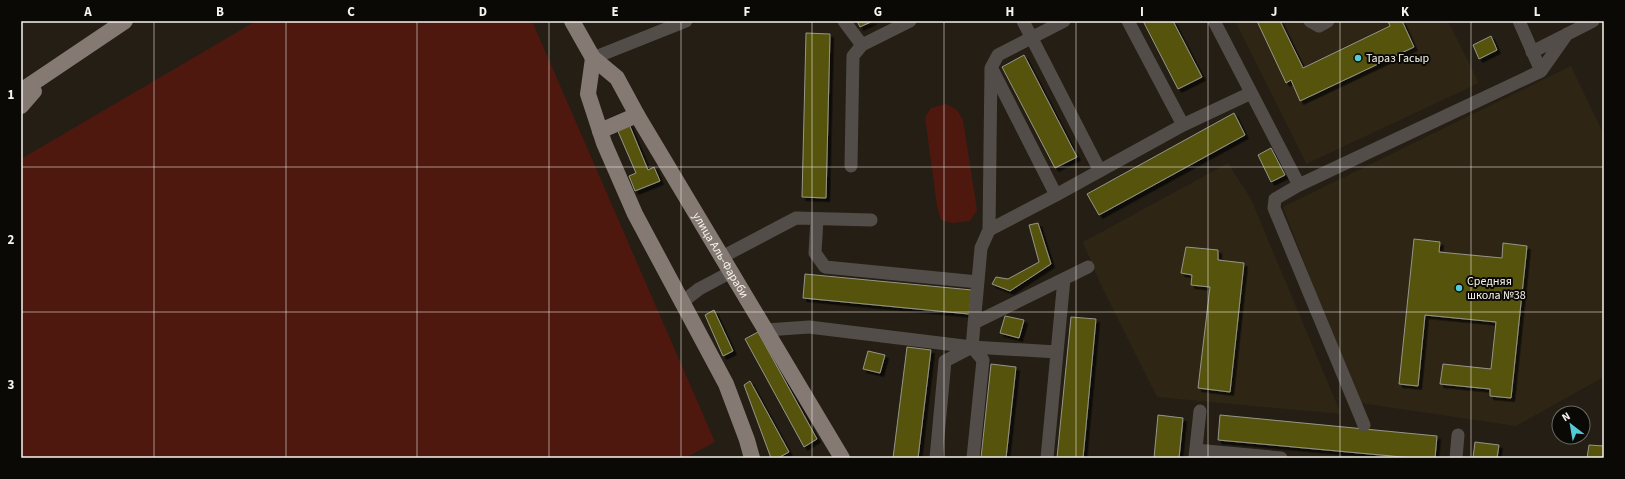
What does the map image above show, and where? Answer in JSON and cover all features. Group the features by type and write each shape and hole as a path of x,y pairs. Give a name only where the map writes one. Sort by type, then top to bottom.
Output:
{"main road":[{"path":"21,102 28,91 102,36 125,21"},
{"name":"улица Аль-Фараби","path":"572,21 593,58 618,78 637,115 842,458"},
{"path":"21,80 102,36"},
{"path":"593,58 588,94 600,131 635,214 681,303 726,384 747,440 752,458"},
{"path":"21,106 28,91"},
{"path":"600,131 637,115"}],"street":[{"path":"593,58 686,21"},
{"path":"844,21 862,45"},
{"path":"851,166 853,56 862,45 910,21"},
{"path":"1023,21 1100,171"},
{"path":"973,458 984,360 972,347 981,248 989,230 991,68 998,55 1064,21"},
{"path":"1128,21 1183,125"},
{"path":"1214,21 1298,185"},
{"path":"1310,21 1319,26 1328,21"},
{"path":"1519,21 1541,71"},
{"path":"1532,52 1593,21"},
{"path":"1364,425 1274,208 1275,198 1298,185 1541,71 1568,34"},
{"path":"991,68 1056,195"},
{"path":"989,230 1183,125 1251,93"},
{"path":"722,257 796,218 871,220"},
{"path":"817,219 815,254 824,267 978,282"},
{"path":"974,324 1088,267"},
{"path":"681,303 699,289 731,272"},
{"path":"1047,458 1064,279"},
{"path":"766,330 809,327 972,347 1057,352"},
{"path":"936,458 945,361 972,347"},
{"path":"1200,411 1196,454 1282,458"},
{"path":"1456,458 1458,435"}],"shaded area":[{"path":"256,21 532,21 715,442 685,458 21,458 21,159"},
{"path":"1235,21 1448,21 1479,83 1302,166 1306,163"},
{"name":"Средняя школа №38","path":"1571,66 1604,135 1604,377 1554,405 1551,405 1551,407 1516,426 1360,403 1345,369 1283,207"},
{"path":"946,104 957,110 963,120 977,210 970,221 952,223 941,220 937,206 925,117 931,108"},
{"path":"1228,163 1251,199 1341,414 1157,397 1099,281 1083,242"}],"building":[{"path":"857,21 873,21 860,27"},
{"path":"1143,21 1173,21 1202,77 1178,89"},
{"name":"Тараз Гасыр","path":"1257,21 1280,21 1303,68 1390,26 1388,21 1402,21 1414,47 1300,101 1291,80 1286,83"},
{"path":"806,33 830,34 826,198 802,197"},
{"path":"1491,36 1497,50 1479,59 1473,45"},
{"path":"1024,55 1077,157 1055,168 1002,67"},
{"path":"1234,113 1245,135 1099,215 1087,194"},
{"path":"629,124 648,170 654,167 660,181 635,191 629,176 636,173 617,129"},
{"path":"1271,148 1285,175 1271,182 1258,155"},
{"path":"1038,223 1051,264 1010,291 992,284 996,277 1008,279 1039,262 1029,225"},
{"name":"Средняя школа №38","path":"1414,239 1440,242 1439,252 1502,258 1503,243 1527,246 1511,398 1490,396 1490,389 1440,384 1443,364 1491,369 1496,322 1425,315 1418,386 1399,384"},
{"path":"1186,247 1218,250 1218,260 1244,263 1230,392 1198,388 1210,287 1191,285 1192,275 1181,273"},
{"path":"805,274 972,290 969,314 803,298"},
{"path":"714,310 733,351 723,356 705,315"},
{"path":"1005,316 1024,320 1019,338 1000,333"},
{"path":"1071,317 1096,319 1083,458 1057,458"},
{"path":"758,332 817,439 804,447 745,339"},
{"path":"907,347 931,350 918,458 893,458"},
{"path":"868,351 885,355 880,373 863,369"},
{"path":"991,364 1016,367 1006,458 981,458"},
{"path":"750,381 789,452 778,458 771,458 744,385"},
{"path":"1158,415 1183,418 1179,458 1154,458"},
{"path":"1220,415 1437,436 1435,458 1413,458 1218,440"},
{"path":"1475,442 1499,445 1497,458 1473,458"},
{"path":"1589,445 1604,446 1604,458 1587,458"}],"place":[{"name":"Тараз Гасыр","path":"1358,58"},
{"name":"Средняя школа №38","path":"1459,288"}]}
